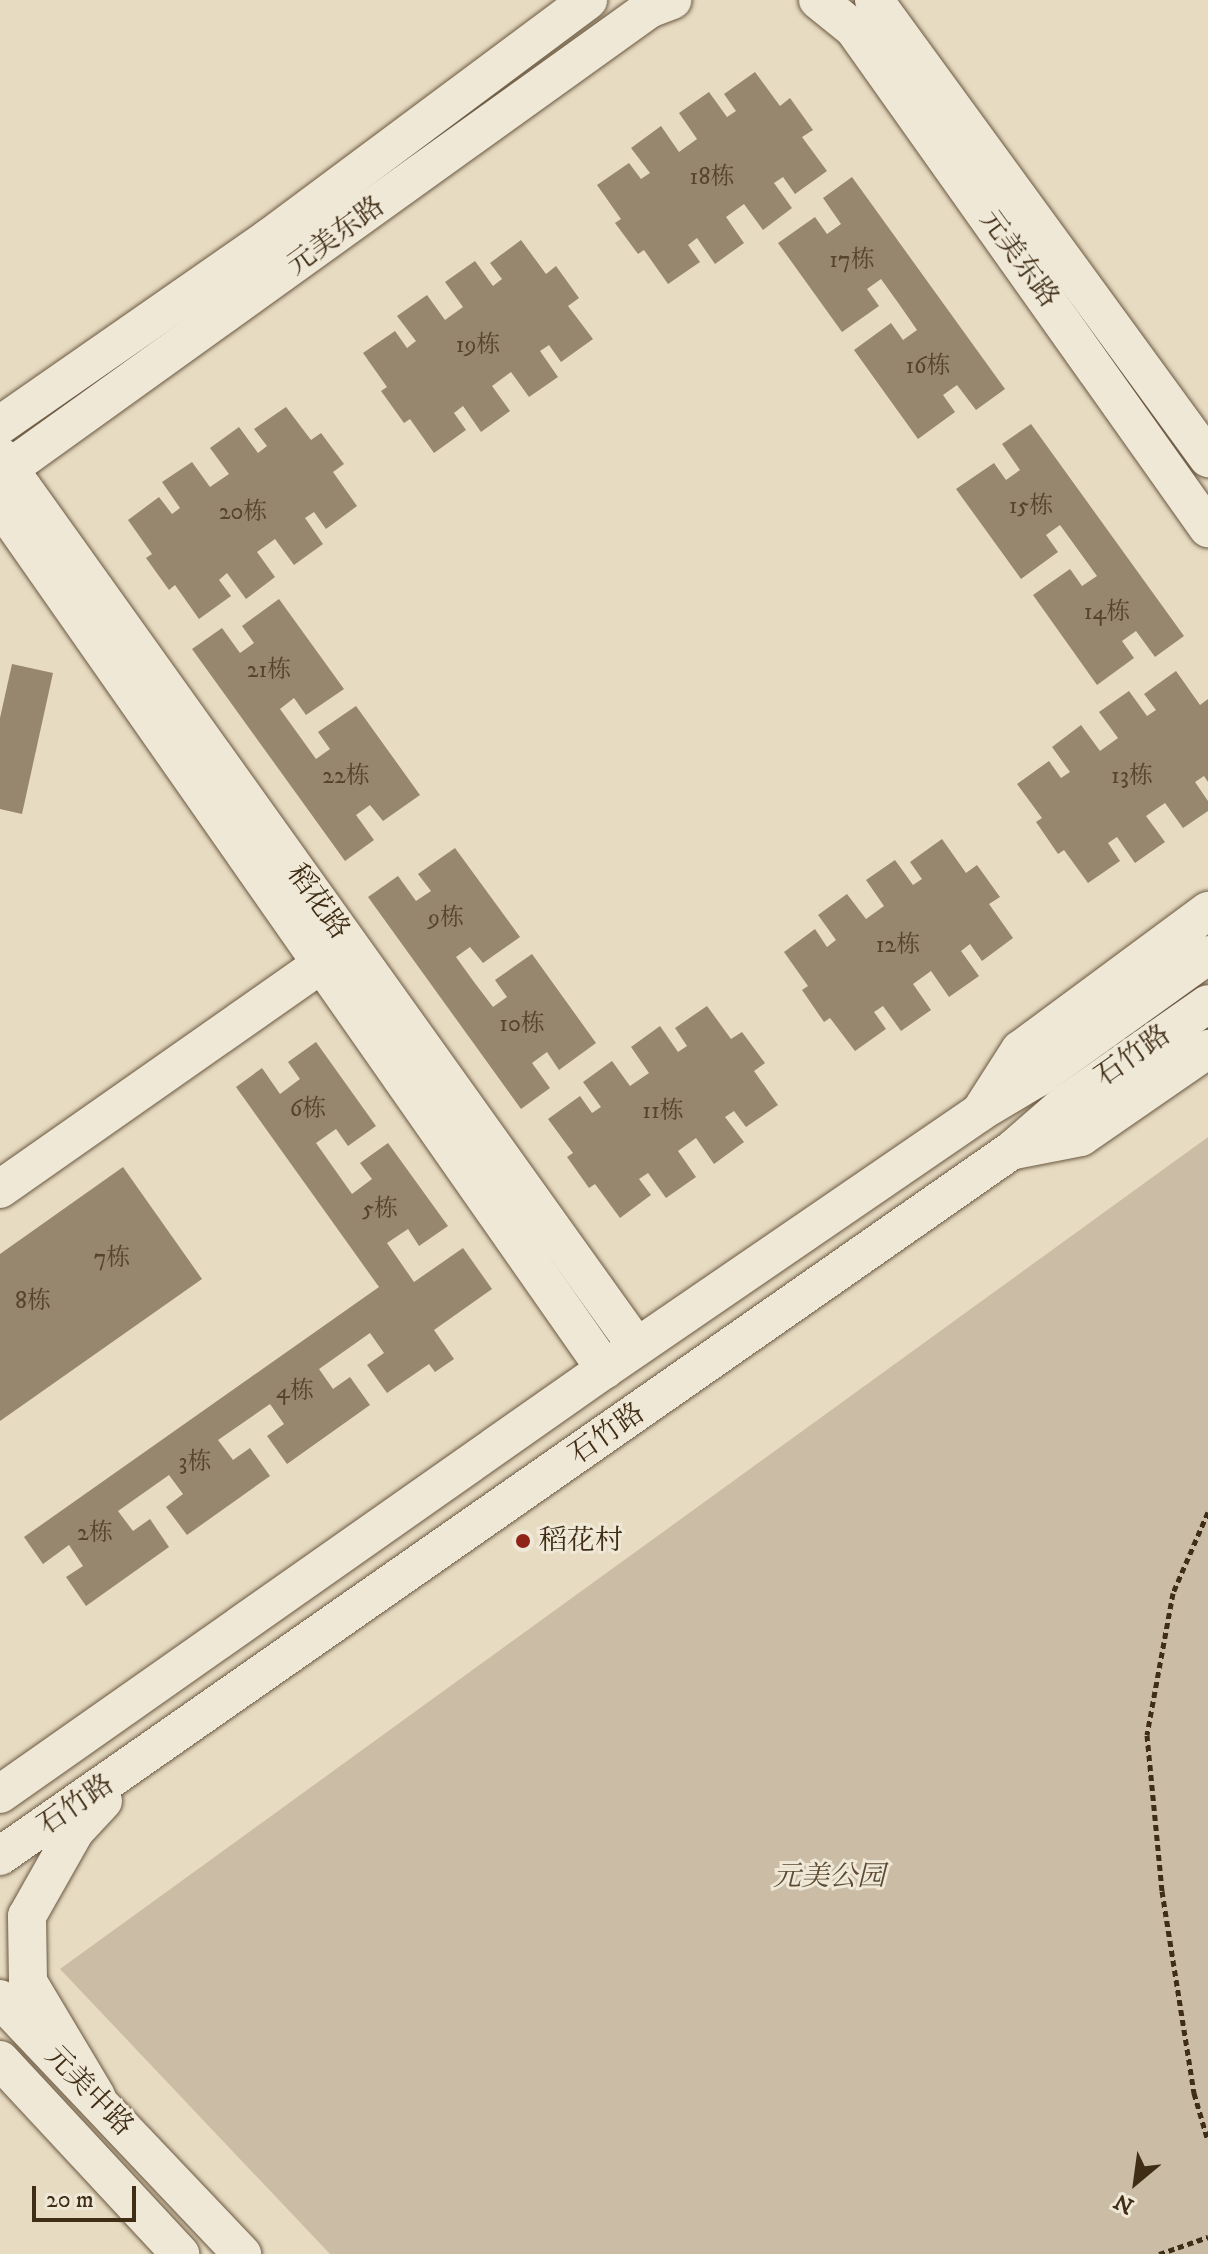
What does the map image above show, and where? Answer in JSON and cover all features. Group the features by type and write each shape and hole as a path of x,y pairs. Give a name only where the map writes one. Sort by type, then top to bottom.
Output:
{"street":[{"name":"元美东路","path":"0,425 269,238 588,0"},
{"name":"元美东路","path":"2,476 649,9 672,0"},
{"name":"元美东路","path":"818,0 854,29 1208,528"},
{"name":"元美东路","path":"874,0 1208,458"},
{"name":"稻花路","path":"2,476 321,964 605,1369"},
{"name":"稻花路","path":"2,476 637,1347"},
{"path":"980,1112 1020,1050 1208,911"},
{"name":"石竹路","path":"0,1794 605,1369 980,1112 1037,1078 1208,955"},
{"path":"0,1189 321,964"},
{"name":"石竹路","path":"0,1856 137,1764 1012,1150 1065,1104 1208,1004"},
{"path":"1012,1150 1081,1137 1208,1049"},
{"path":"0,1763 99,1723"},
{"path":"96,2096 28,1982 27,1916 75,1831 137,1764"},
{"name":"元美中路","path":"0,1999 96,2096 242,2254"},
{"name":"元美中路","path":"0,2060 180,2254"},
{"path":"0,2083 61,2129"}],"path":[{"path":"1208,1512 1173,1593 1147,1735 1162,1891 1194,2093 1208,2141"},
{"path":"1159,2254 1208,2237"}],"green space":[{"name":"元美公园","path":"1208,1137 1208,2254 330,2254 60,1969"}],"building":[{"path":"755,72 780,106 790,98 813,130 802,137 827,171 795,194 783,177 774,183 792,208 763,230 744,204 726,217 744,243 715,264 697,238 688,245 700,262 668,284 644,250 638,254 615,223 621,219 597,185 629,163 641,179 650,173 631,148 661,126 679,152 697,139 679,113 709,92 727,117 736,111 724,94"},
{"path":"852,177 1005,389 976,410 957,385 943,395 955,412 918,439 854,350 891,323 903,340 917,330 899,304 881,279 867,289 879,306 842,332 778,243 815,217 827,234 841,224 823,198"},
{"path":"521,240 546,274 556,266 579,298 568,306 593,339 561,362 549,345 540,351 558,377 529,397 511,372 492,386 510,411 481,432 463,406 454,413 466,430 434,453 410,419 404,423 381,391 387,387 363,353 395,331 407,348 416,341 397,316 427,295 445,320 463,307 445,282 475,261 493,286 502,279 490,263"},
{"path":"286,407 311,440 321,433 344,464 333,472 357,506 326,529 314,512 305,518 323,544 294,565 275,539 257,552 275,577 246,599 227,573 219,580 231,596 199,619 175,585 169,590 146,558 152,554 128,520 159,497 172,514 180,508 162,482 192,462 210,487 229,474 210,448 239,427 258,453 267,446 254,429"},
{"path":"1031,424 1184,636 1155,657 1136,631 1122,641 1134,658 1097,685 1033,595 1070,569 1082,586 1097,576 1060,525 1046,535 1058,552 1021,579 956,489 994,463 1006,480 1020,470 1002,444"},
{"path":"279,599 344,689 306,715 294,698 280,709 316,759 330,749 318,732 356,706 420,795 383,821 370,805 356,815 374,840 345,861 192,649 222,628 240,653 254,643 242,626"},
{"path":"12,664 53,673 22,814 0,809 0,718"},
{"path":"1176,671 1200,705 1208,699 1208,782 1204,776 1195,782 1208,801 1208,811 1183,828 1165,803 1146,816 1165,842 1135,863 1117,837 1108,843 1120,861 1088,883 1064,850 1058,854 1036,822 1042,818 1017,784 1049,761 1061,778 1070,772 1052,747 1081,725 1100,751 1118,738 1099,712 1129,691 1147,716 1156,710 1144,694"},
{"path":"942,839 966,873 977,865 1000,897 989,904 1013,938 982,961 970,944 961,951 979,976 949,997 931,971 913,984 931,1010 901,1031 883,1006 874,1012 886,1029 855,1051 830,1018 824,1022 802,990 808,986 784,952 815,929 827,947 836,940 818,915 847,894 866,919 884,906 866,880 895,860 913,885 922,879 910,862"},
{"path":"455,848 520,937 483,963 470,947 456,957 474,982 493,1007 507,997 495,980 532,954 596,1043 559,1070 547,1052 532,1063 550,1088 521,1109 368,897 398,876 416,901 431,891 418,874"},
{"path":"707,1006 731,1039 742,1032 765,1063 754,1071 778,1105 746,1127 734,1111 725,1117 744,1142 714,1164 696,1138 678,1151 696,1177 666,1198 648,1173 639,1179 651,1195 620,1218 595,1184 589,1188 567,1157 573,1153 548,1119 580,1096 592,1113 601,1107 583,1082 612,1061 630,1086 649,1073 631,1047 660,1026 678,1052 687,1046 675,1028"},
{"path":"316,1042 376,1126 348,1146 336,1129 316,1143 352,1194 372,1179 360,1163 388,1143 448,1226 419,1246 408,1229 387,1243 414,1282 463,1248 492,1289 434,1330 454,1359 435,1372 429,1364 387,1393 367,1365 384,1353 370,1333 319,1369 333,1389 350,1377 370,1405 287,1464 267,1436 284,1424 270,1404 218,1440 233,1460 250,1448 270,1476 187,1535 166,1507 183,1494 169,1475 118,1511 133,1531 150,1519 169,1547 86,1606 66,1577 83,1566 69,1545 43,1564 24,1537 379,1287 236,1087 262,1068 280,1094 300,1079 288,1062"},
{"path":"123,1167 202,1279 0,1421 0,1254"}],"place":[{"name":"稻花村","path":"523,1541"}]}
